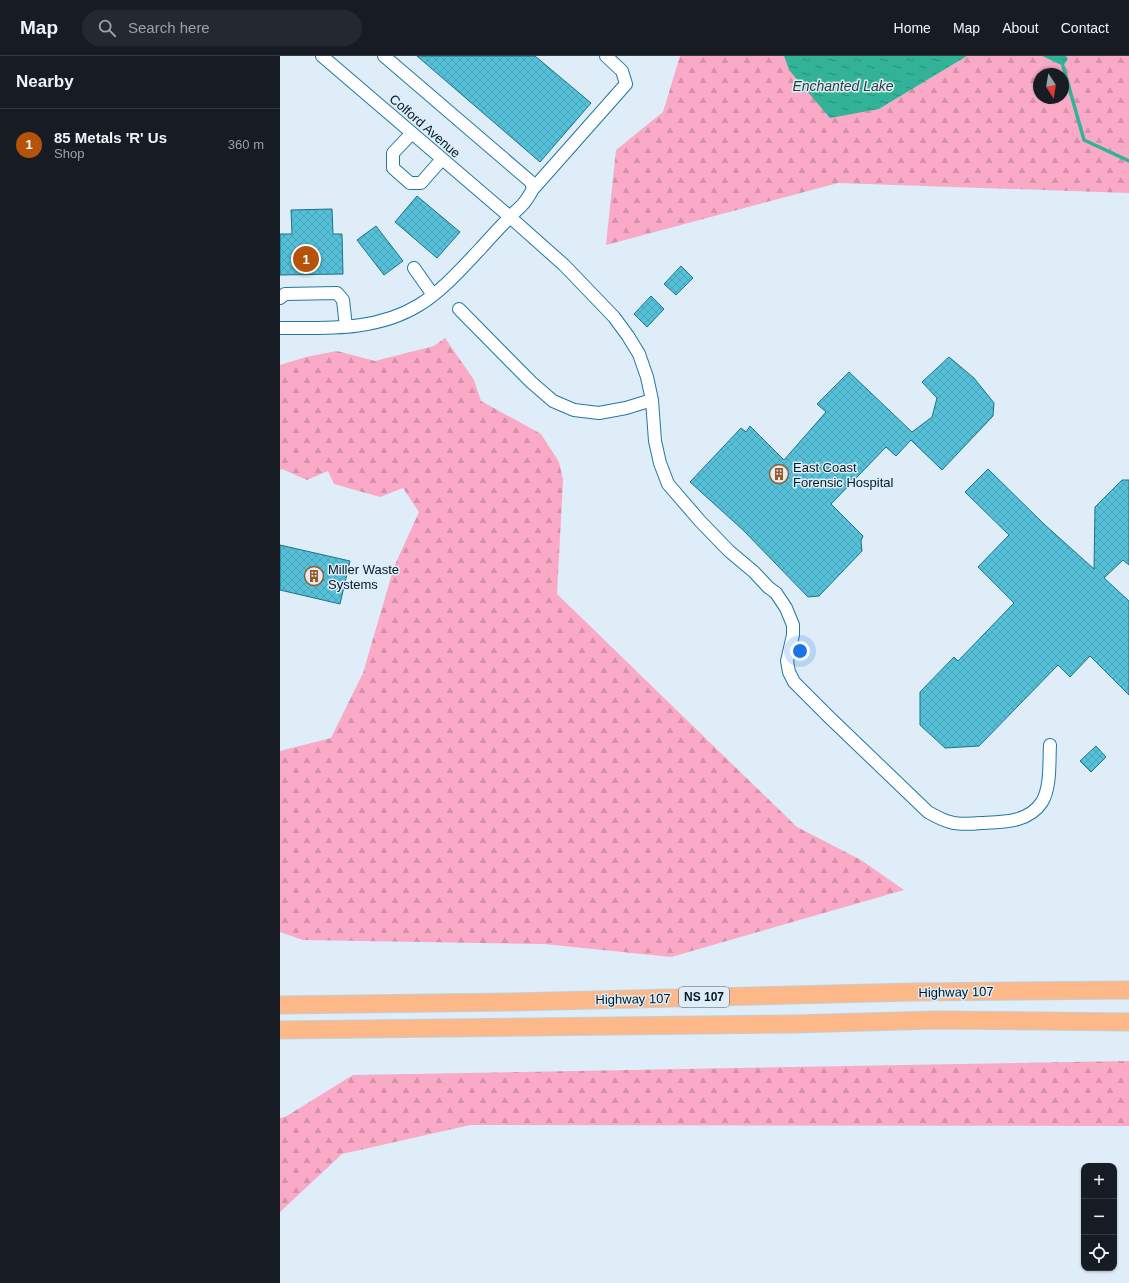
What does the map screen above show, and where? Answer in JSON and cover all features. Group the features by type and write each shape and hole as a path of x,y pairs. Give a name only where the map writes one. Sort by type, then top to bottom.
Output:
{"highway":[{"name":"Highway 107","path":"280,1005 1129,990"},
{"name":"Highway 107","path":"280,1030 794,1024 936,1020 1129,1022"}],"street":[{"name":"Colford Avenue","path":"322,56 412,132 564,265 614,317 639,354 647,376 652,400 655,441 660,463 668,484 700,521 729,551 776,593 786,608 793,625 793,636 787,661 789,672 794,682 928,812 951,823 970,824 1006,822 1020,819 1034,812 1042,801 1048,782 1050,745"},
{"path":"384,56 531,182 533,189"},
{"path":"280,328 346,327 374,322 404,314 420,305 433,295 458,272 524,204 533,189 626,84 622,71 606,56"},
{"path":"412,132 393,153 393,168 410,182 421,183 442,159"},
{"path":"414,268 433,295"},
{"path":"280,298 285,294 337,293 343,300 346,327"},
{"path":"459,310 552,401 574,410 599,413 626,408 652,400"}],"green space":[{"path":"680,56 784,56 789,70 879,109 967,56 1042,56 1063,66 1068,59 1066,56 1129,56 1129,193 838,183 606,245 616,150 663,112"},
{"path":"445,338 474,380 481,401 541,434 559,462 563,480 557,594 797,827 861,860 904,890 671,957 544,944 303,940 280,932 280,751 331,738 363,673 394,567 419,512 403,488 380,497 334,484 328,471 307,480 282,469 280,470 280,365 306,357 337,351 375,361 434,346"},
{"path":"1129,1061 1129,1126 470,1125 342,1154 280,1212 280,1118 285,1117 353,1075"}],"water":[{"name":"Enchanted Lake","path":"784,56 967,56 879,109 830,118 789,70"},
{"path":"1042,56 1066,56 1068,59 1063,66"}],"building":[{"path":"417,56 535,56 591,103 540,162"},
{"path":"417,196 460,232 437,258 395,222"},
{"path":"332,209 333,234 342,234 343,274 280,275 280,234 292,234 291,210"},
{"path":"376,226 403,261 384,275 357,240"},
{"path":"681,266 693,278 676,295 664,284"},
{"path":"651,296 664,309 647,327 634,314"},
{"name":"East Coast Forensic Hospital","path":"949,357 974,378 994,403 993,416 942,470 911,440 896,456 886,447 831,504 863,536 861,541 862,551 819,596 808,597 743,530 690,482 741,428 746,432 750,426 784,460 826,412 817,404 849,372 912,432 932,417 937,398 922,382"},
{"path":"988,469 1045,525 1094,569 1095,507 1122,480 1129,480 1129,565 1123,560 1104,578 1129,601 1129,695 1090,656 1070,677 1058,665 979,746 945,748 920,725 920,692 954,657 958,661 1014,603 978,567 1009,535 965,492"},
{"name":"Miller Waste Systems","path":"280,545 350,561 340,604 280,590"},
{"path":"1096,746 1106,757 1091,772 1080,761"}],"waterway":[{"path":"1063,66 1084,140 1129,161"}],"place":[{"name":"85 Metals 'R' Us","path":"306,259"},
{"name":"East Coast Forensic Hospital","path":"779,474"},
{"name":"Miller Waste Systems","path":"314,576"}]}
